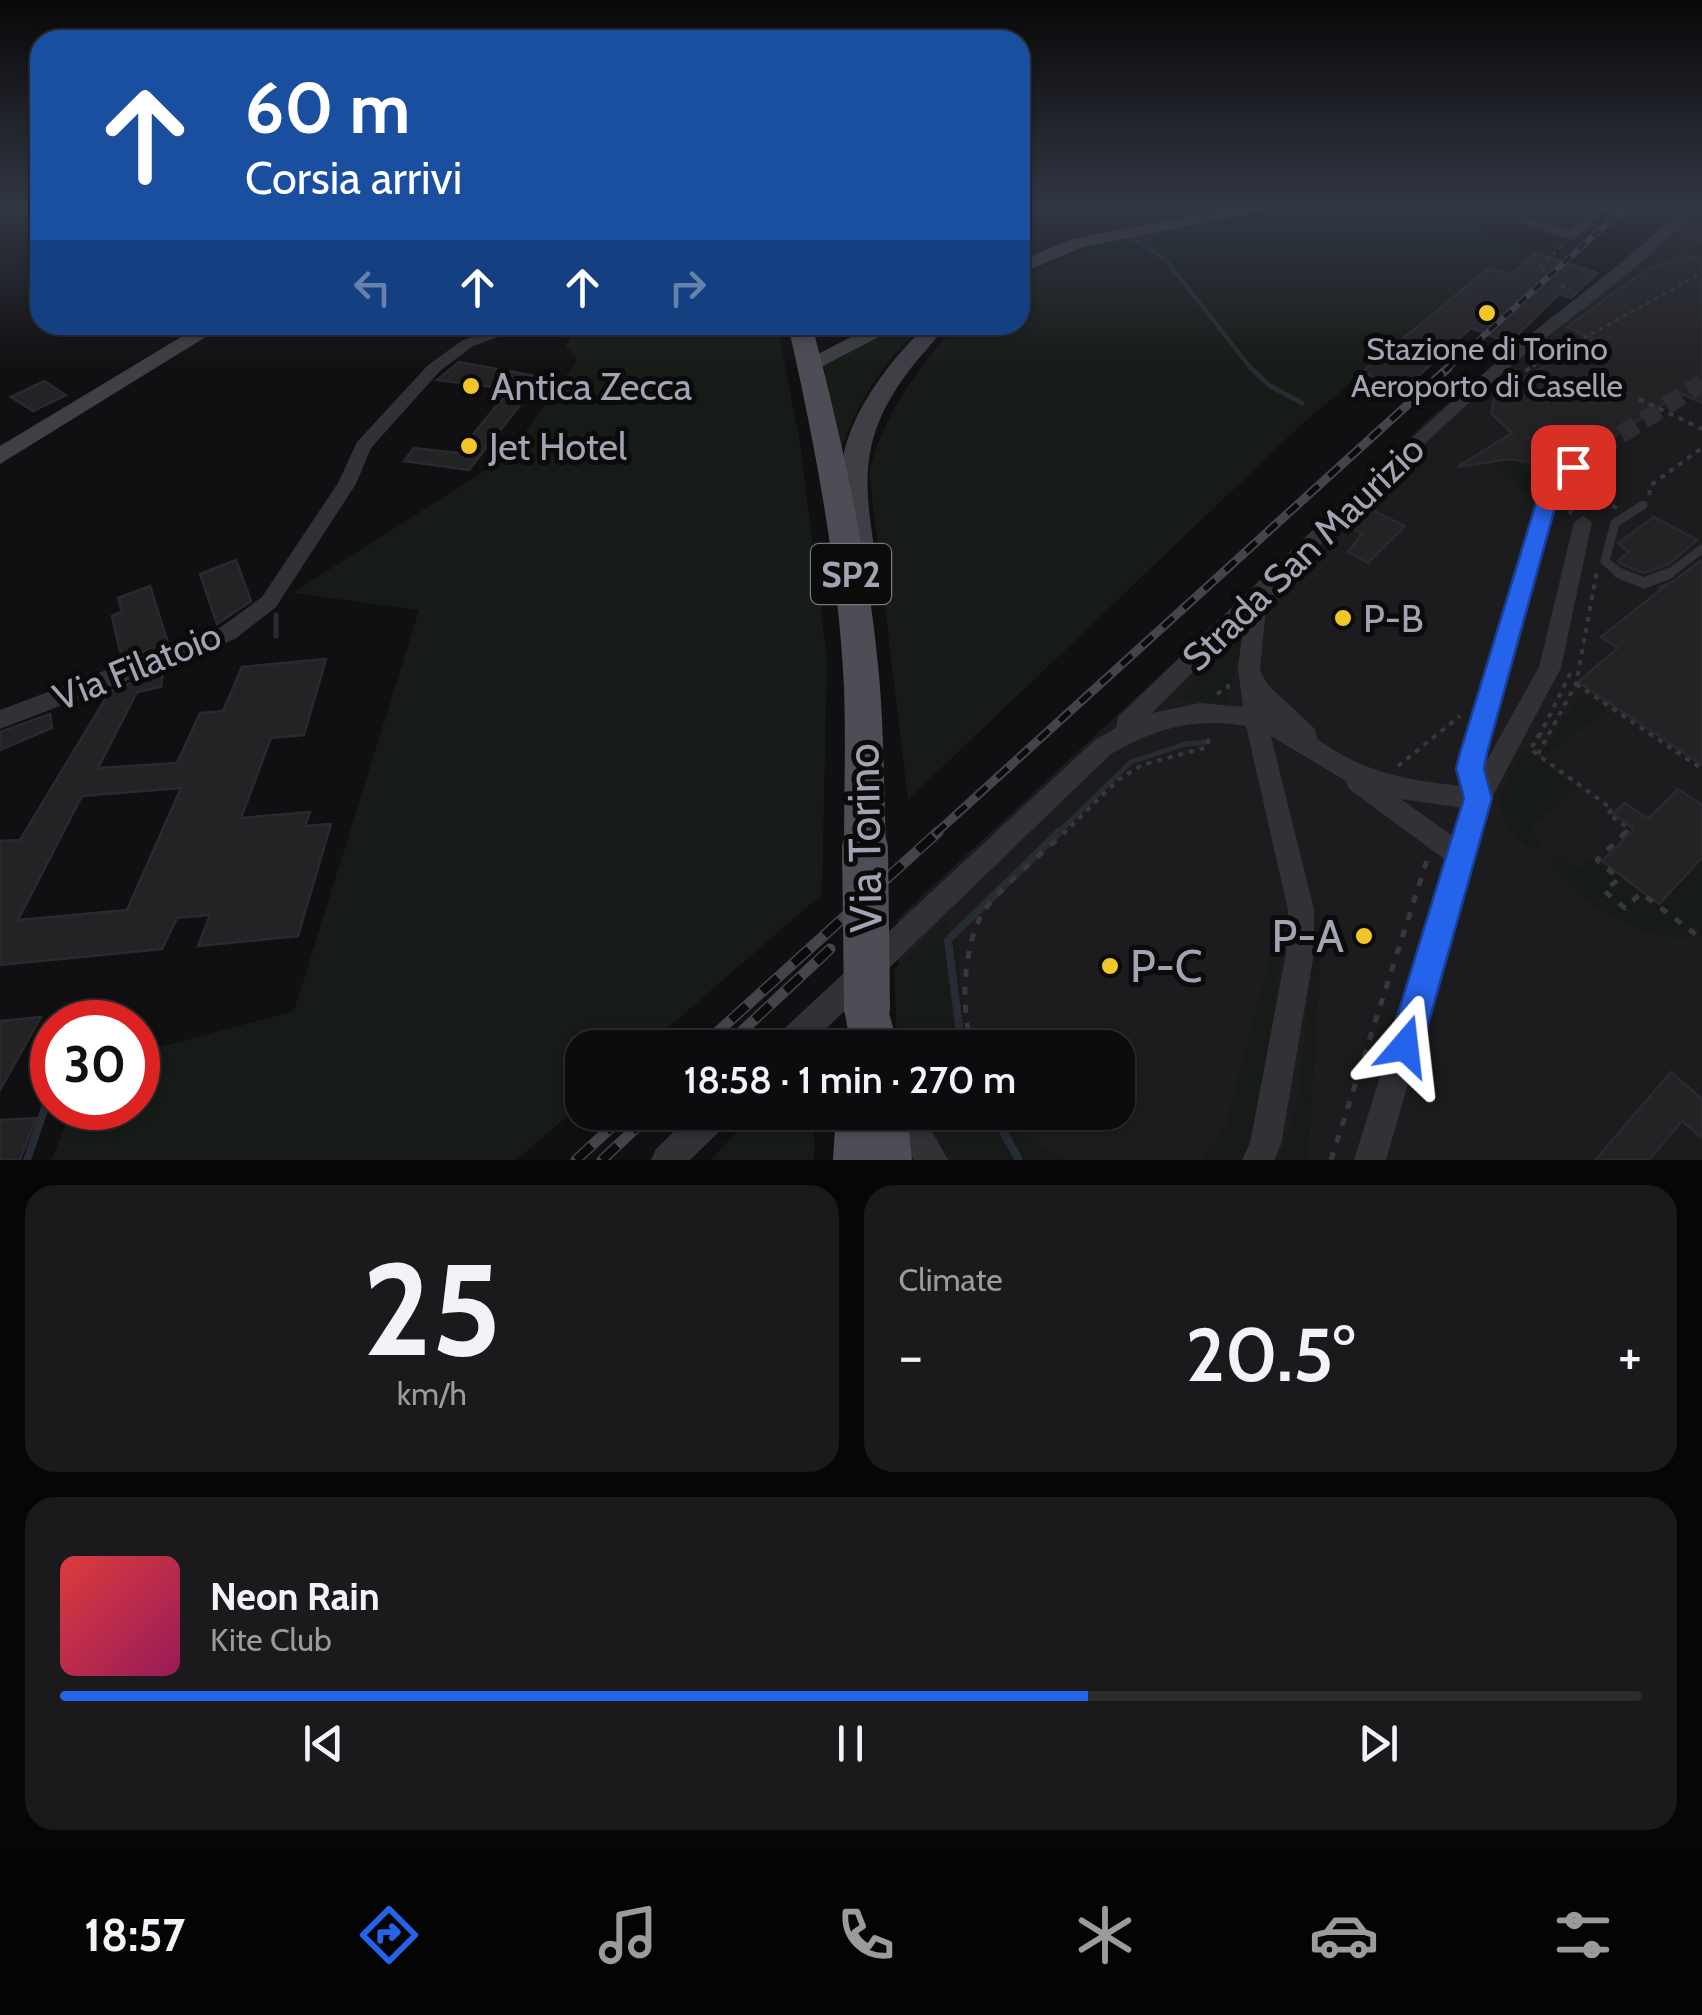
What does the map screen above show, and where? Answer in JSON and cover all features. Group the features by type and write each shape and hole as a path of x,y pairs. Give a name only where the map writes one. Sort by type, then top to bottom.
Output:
{"main road":[{"path":"1,454 198,335"},
{"name":"SP2","path":"803,335 836,481 861,668"},
{"path":"810,364 871,335"},
{"path":"861,668 870,610 852,474 858,438 886,388 929,335"},
{"name":"Via Torino","path":"861,668 869,1030"},
{"path":"859,1160 860,1130"},
{"path":"884,1130 886,1160"}],"street":[{"name":"Strada San Maurizio","path":"1103,747 1418,442 1529,344 1633,262"},
{"name":"Via Filatoio","path":"0,720 228,633 269,602 339,496 363,446 434,368 468,343 493,335"},
{"path":"1478,798 1470,769 1546,503 1573,467 1598,449"},
{"path":"1370,1160 1478,798 1530,731 1550,668 1583,522"},
{"path":"1258,1160 1265,1144 1300,953 1301,910 1256,720 1249,668 1256,609 1274,580"},
{"path":"1249,668 1259,690 1342,769 1478,798"},
{"path":"803,1030 1103,747 1147,721 1177,713 1209,711 1256,720 1298,738 1462,856"},
{"path":"667,1160 698,1130"},
{"path":"914,1130 932,1160"}],"lane":[{"path":"1639,501 1615,523 1605,561 1612,568 1644,585 1657,583 1702,550"}],"path":[{"path":"1544,262 1538,268 1546,270"},
{"path":"1514,377 1702,274"},
{"path":"1561,286 1572,290"},
{"path":"1529,344 1555,354"},
{"path":"1639,399 1702,430"},
{"path":"1639,501 1648,496 1652,485 1702,450"},
{"path":"1607,520 1621,509"},
{"path":"1538,754 1576,684 1596,568 1568,684 1530,731 1530,749 1612,810 1608,814 1629,829 1596,860 1618,878 1604,891 1624,908 1641,893 1702,939"},
{"path":"967,1030 964,985 981,914 1118,780 1142,765 1207,746 1212,724 1208,698 1228,687 1233,664 1249,668"},
{"path":"1576,684 1702,769"},
{"path":"1383,770 1398,779 1460,716"},
{"path":"1331,1160 1428,857"}],"shaded area":[{"path":"1055,262 1540,262 1535,267 1524,263 1510,275 1488,268 1302,424 908,800 869,473 892,412 948,335 1030,335 1030,273"},
{"path":"1624,262 1702,262 1702,1160 908,1160 907,1130 1135,1130 1135,1030 902,1030 897,919 1276,568 1431,417"},
{"path":"572,335 779,335 800,443 827,658 822,894 666,1030 565,1030 565,1118 517,1160 51,1160 64,1130 160,1130 160,1047 294,1011 419,610 292,593 508,456 577,360 566,346"},
{"path":"884,335 913,335 873,384 839,454 820,366"},
{"path":"1514,460 1534,477 1533,501 1490,461"},
{"path":"1238,640 1243,642 1242,664 1236,663 1227,703 1177,698"},
{"path":"1582,693 1607,710 1549,753 1544,749"},
{"path":"1524,748 1577,788 1529,828 1544,844 1531,850 1507,825 1501,801 1508,776"},
{"path":"1559,853 1579,869 1589,860 1602,861 1659,903 1702,858 1702,936 1659,935 1617,919 1579,894 1547,863"},
{"path":"1319,901 1320,971 1308,1160 1280,1160 1297,1106"},
{"path":"945,920 958,942 967,1030 896,1030 894,970"},
{"path":"1273,922 1284,929 1263,1098 1243,1160 1200,1160 1225,1128 1267,969"},
{"path":"739,1130 815,1130 814,1160 710,1160"},
{"path":"927,1130 1021,1130 1065,1160 954,1160"}],"building":[{"name":"Stazione di Torino Aeroporto di Caselle","path":"1525,262 1564,262 1597,273 1571,298 1559,294 1509,343 1471,328 1403,390 1362,372 1489,268 1510,275"},
{"path":"1666,262 1702,262 1702,403 1680,393 1604,443 1596,441 1589,445 1581,441 1563,450 1551,448 1537,463 1509,459 1457,467 1512,433 1491,413 1495,394 1593,339 1567,327 1644,271"},
{"path":"459,362 542,377 469,470 404,461 414,448 458,453 510,389 437,380"},
{"path":"44,381 66,395 33,411 11,397"},
{"path":"1368,508 1405,526 1368,563 1348,552 1362,534 1348,527"},
{"path":"1654,517 1697,540 1669,564 1644,573 1621,564 1618,561 1629,552 1618,543"},
{"path":"236,560 251,601 217,624 200,574"},
{"path":"1700,561 1702,765 1578,682 1618,648 1601,637 1663,588 1660,587"},
{"path":"150,586 168,643 122,660 112,616 122,612 118,598"},
{"path":"326,659 304,735 271,738 241,818 310,812 305,826 331,824 298,936 198,946 210,915 177,918 162,949 0,965 0,841 20,840 110,691 163,671 161,687 137,692 98,768 177,763 200,713 223,711 242,667","holes":["181,788 127,910 18,920 82,796"]},
{"path":"50,714 52,728 0,750 0,732"},
{"path":"1678,789 1702,805 1702,858 1659,904 1602,861 1634,829 1613,814 1625,803 1648,819"},
{"path":"30,1018 30,1037 0,1090 0,1021"},
{"path":"1671,1072 1702,1099 1702,1138 1682,1121 1649,1160 1595,1160"},
{"path":"30,1118 31,1130 20,1160 0,1160 0,1120"}],"waterway":[{"path":"1168,262 1253,371"},
{"path":"1251,368 1270,386 1302,403"},
{"path":"276,615 276,636"},
{"path":"1057,834 1131,762 1185,744 1206,742"},
{"path":"960,1030 948,940 1059,832"},
{"path":"27,1160 37,1130"},
{"path":"1002,1130 1018,1158"}],"tunnel":[{"path":"1598,449 1702,383"}],"railway":[{"path":"1445,371 1565,262"},
{"path":"935,834 1448,368"},
{"path":"720,1030 938,832"},
{"path":"743,1030 830,949"},
{"path":"576,1160 608,1130"},
{"path":"602,1160 634,1130"}],"place":[{"name":"Stazione di Torino Aeroporto di Caselle","path":"1487,313"},
{"name":"Antica Zecca","path":"471,386"},
{"name":"Jet Hotel","path":"469,446"},
{"name":"P-B","path":"1343,618"},
{"name":"P-A","path":"1364,936"},
{"name":"P-C","path":"1110,966"}],"route":[{"path":"1405,1046 1478,798 1470,769 1546,503 1573,467"}]}
